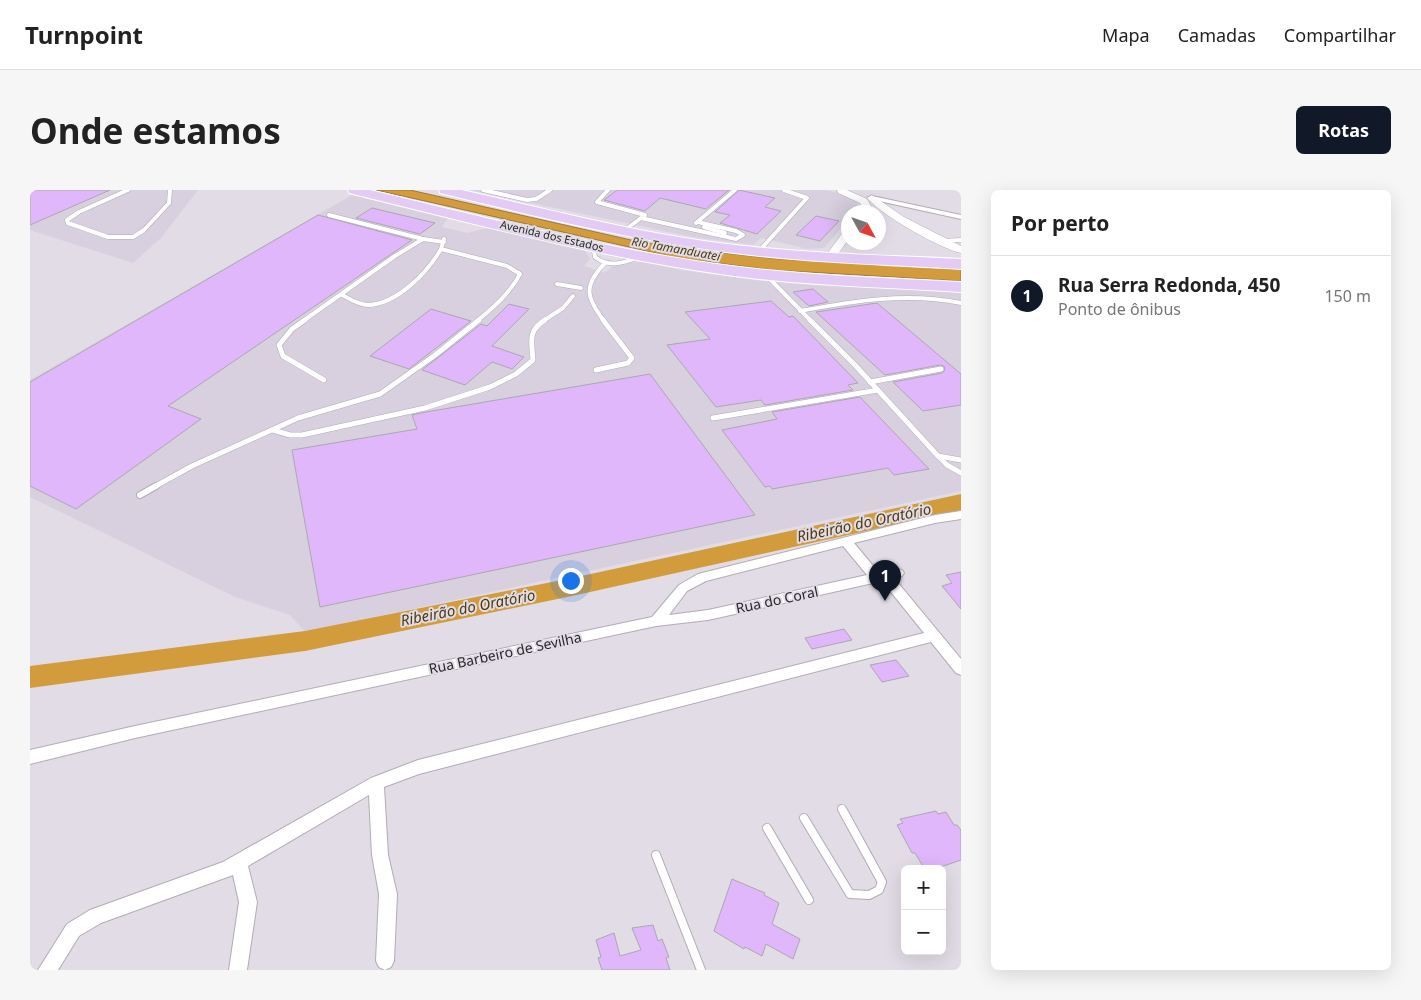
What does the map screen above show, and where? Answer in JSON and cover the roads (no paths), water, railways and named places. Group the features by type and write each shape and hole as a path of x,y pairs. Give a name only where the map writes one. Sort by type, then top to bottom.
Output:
{"highway":[{"name":"Avenida dos Estados","path":"354,190 593,246 698,266 766,274 835,268 961,264"},
{"name":"Avenida dos Estados","path":"444,190 696,244 759,251 835,268 961,287"}],"main road":[{"path":"840,190 876,194"},
{"path":"840,190 864,201 866,205"},
{"path":"886,211 961,250"},
{"path":"835,268 842,250"}],"street":[{"path":"886,209 961,217"},
{"path":"656,621 683,588 695,580 722,571 961,515"},
{"path":"846,542 887,576 961,669"},
{"name":"Rua do Coral","path":"656,621 708,615 887,576"},
{"name":"Rua Barbeiro de Sevilha","path":"30,757 126,734 656,621"},
{"path":"47,970 73,930 96,916 228,869 376,783 418,767 934,636"},
{"path":"376,783 380,855 388,894 385,961"},
{"path":"238,970 248,902 239,863"}],"lane":[{"path":"128,190 79,212 67,220 68,222 108,237 133,237 144,230 169,203 170,190"},
{"path":"483,190 527,200 536,199 550,190"},
{"path":"608,190 597,202 645,215"},
{"path":"690,229 735,190"},
{"path":"759,251 807,198 784,190"},
{"path":"329,215 424,239 444,240 441,250 431,266 418,280 382,302 366,305 342,295"},
{"path":"625,230 642,218 730,238 741,238 696,223"},
{"path":"324,380 283,356 279,345 292,328 342,295 395,256 424,239"},
{"path":"943,241 961,240"},
{"path":"593,246 595,258 605,263 621,262 641,256"},
{"path":"140,495 187,468 309,414 368,398 395,385 427,362 488,311 520,278 520,274 506,266 441,250"},
{"path":"273,430 290,435 309,434 446,401 500,383 522,370 532,360 532,331 536,325 563,308 575,294 589,285 605,263"},
{"path":"766,274 878,390 902,419 938,456 947,465 961,473"},
{"path":"557,284 582,288"},
{"path":"589,285 589,295 597,312 632,358 628,362 596,370"},
{"path":"800,311 854,302 900,298 936,299 961,303"},
{"path":"870,382 941,369"},
{"path":"713,418 878,390"},
{"path":"938,456 961,460"},
{"path":"804,818 850,894 870,895 880,890 882,882 842,809"},
{"path":"767,828 809,900"},
{"path":"656,855 701,970"}],"water":[{"name":"Rio Tamanduateí","path":"376,190 410,190 631,240 678,248 778,259 961,269 961,281 773,270 678,258"}],"waterway":[{"name":"Ribeirão do Oratório","path":"30,677 305,641 572,587 961,502"}],"place":[{"name":"Rua Serra Redonda, 450","path":"885,601"}]}
